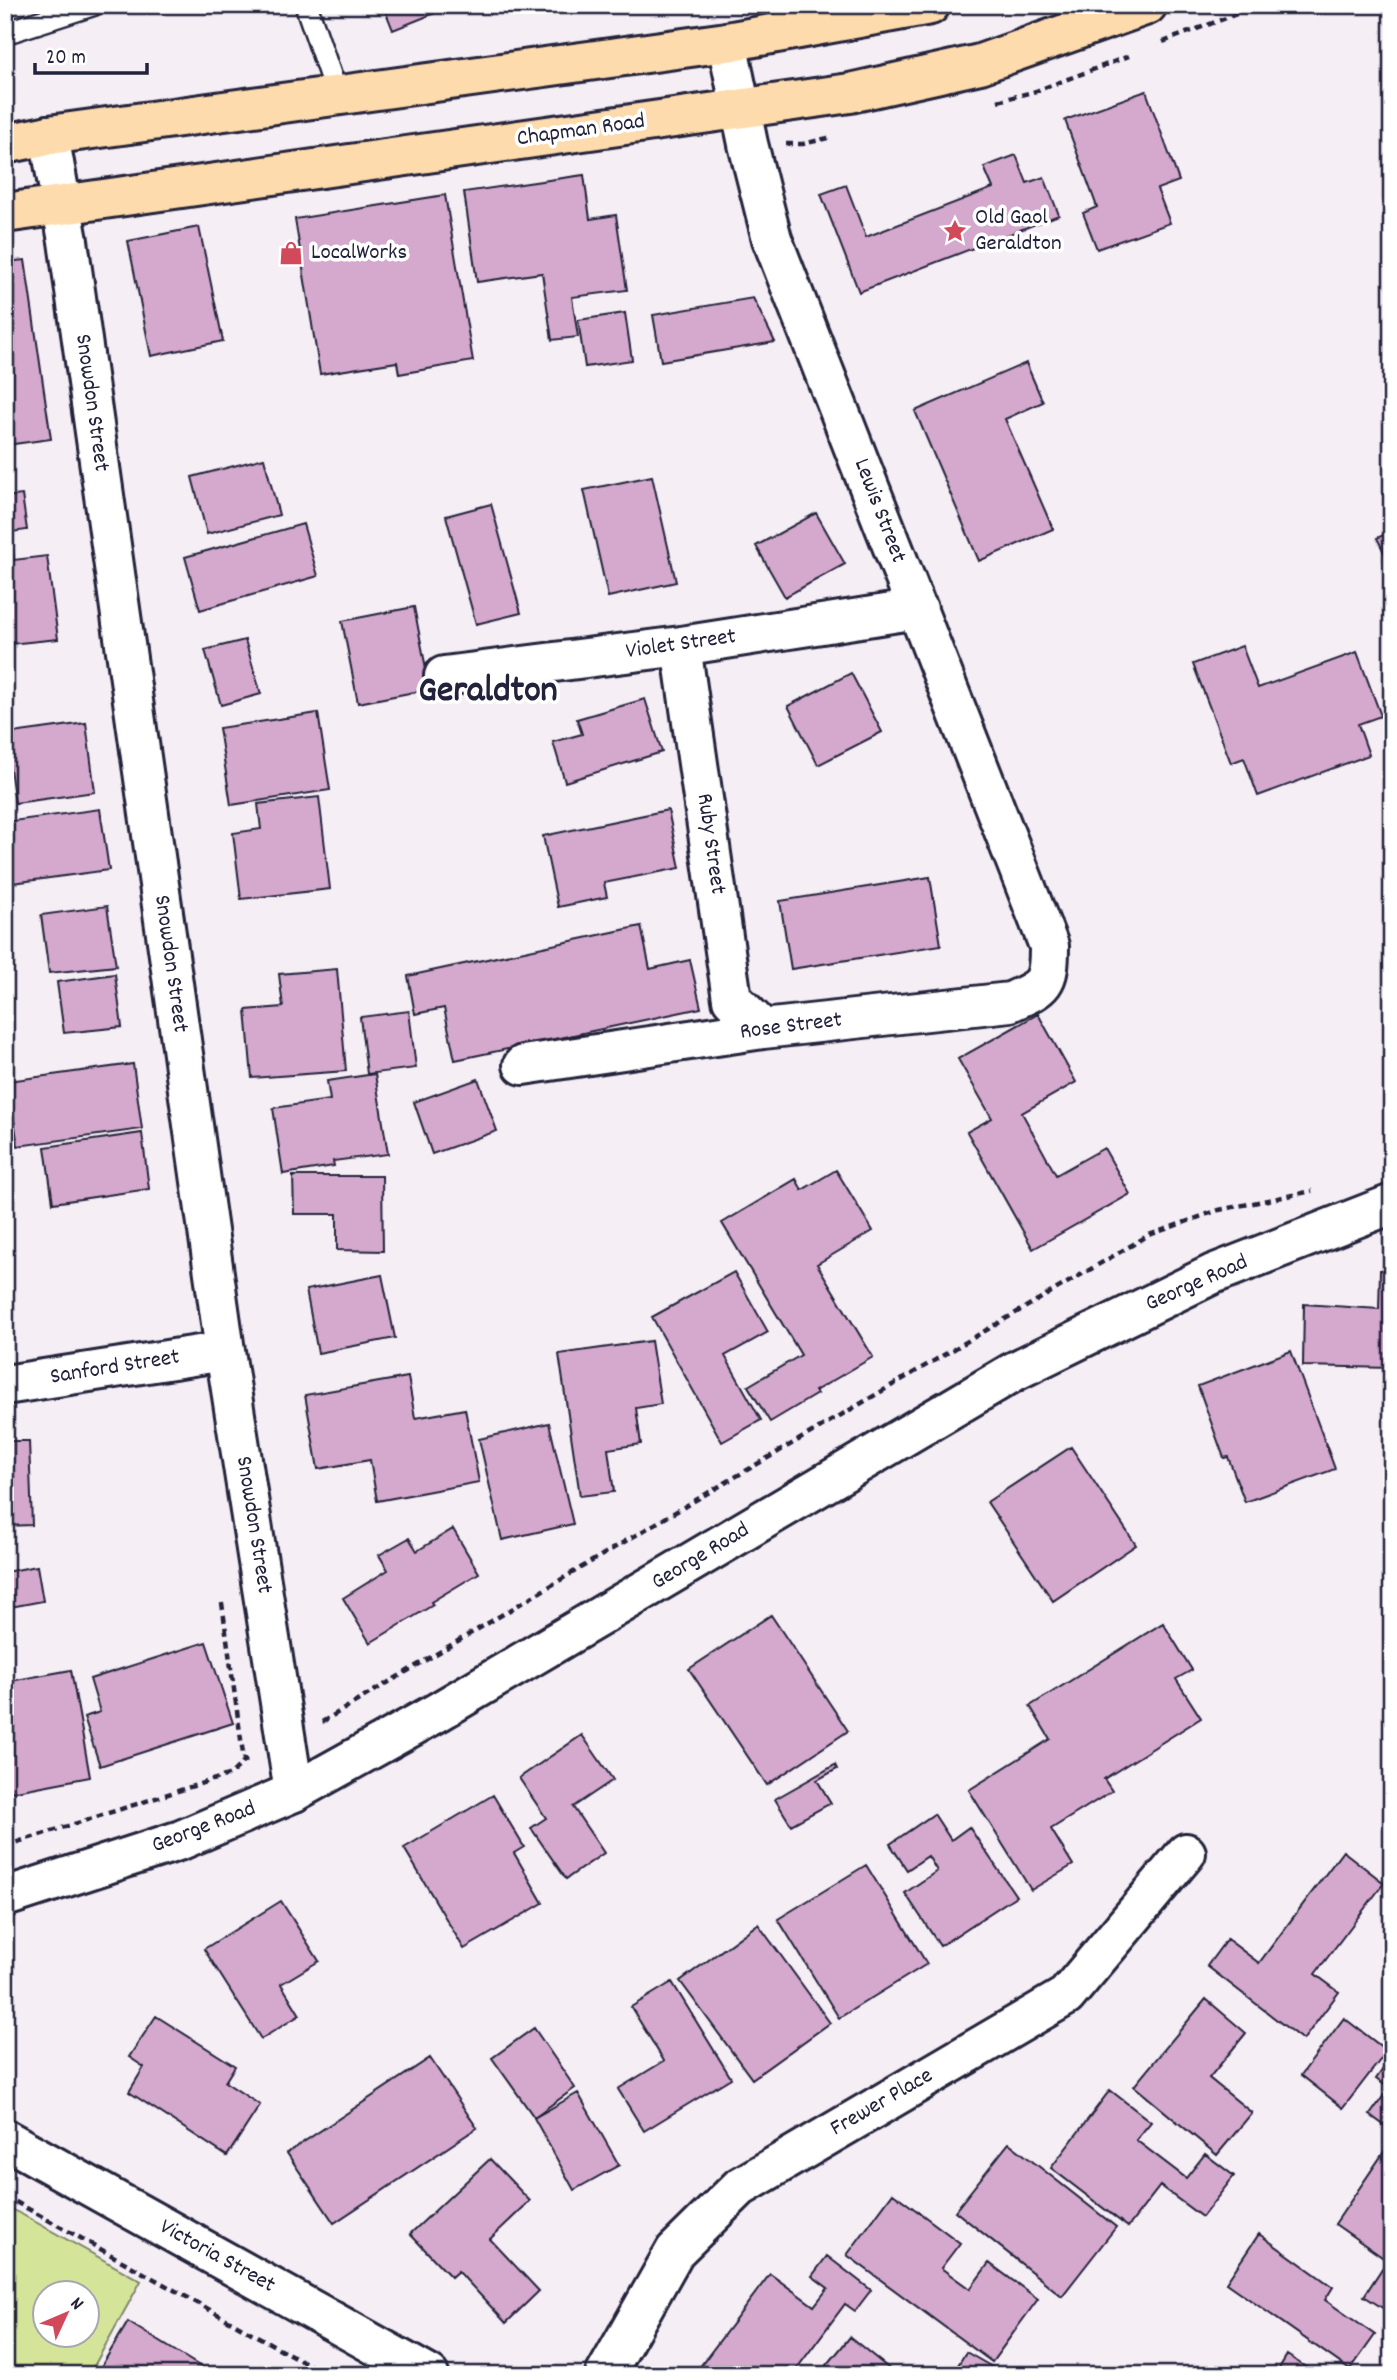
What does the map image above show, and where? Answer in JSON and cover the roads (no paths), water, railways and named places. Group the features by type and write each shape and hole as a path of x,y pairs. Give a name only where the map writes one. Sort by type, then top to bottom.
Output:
{"main road":[{"path":"5,144 49,135 727,42 930,5"},
{"name":"Chapman Road","path":"5,213 850,93 980,64 1147,5"}],"street":[{"name":"Lewis Street","path":"727,42 772,239 1049,946 1049,973"},
{"name":"Snowdon Street","path":"49,135 225,1351 294,1792"},
{"name":"Violet Street","path":"444,676 681,646 918,609"},
{"name":"Ruby Street","path":"681,646 732,999 763,1029"},
{"name":"Rose Street","path":"523,1065 763,1029 1010,1002 1036,990 1049,973"},
{"name":"George Road","path":"5,1897 181,1840 294,1792 438,1712 1015,1371 1213,1274 1392,1204"},
{"name":"Sanford Street","path":"5,1385 225,1351"},
{"name":"Frewer Place","path":"605,2375 675,2251 740,2187 1066,1996 1185,1853"},
{"name":"Victoria Street","path":"5,2139 429,2375"}],"lane":[{"path":"5,33 92,5"},
{"path":"306,5 337,95"}],"place":[{"name":"Old Gaol Geraldton","path":"955,231"},
{"name":"LocalWorks","path":"291,253"}],"district":[{"name":"Geraldton","path":"488,692"}]}
